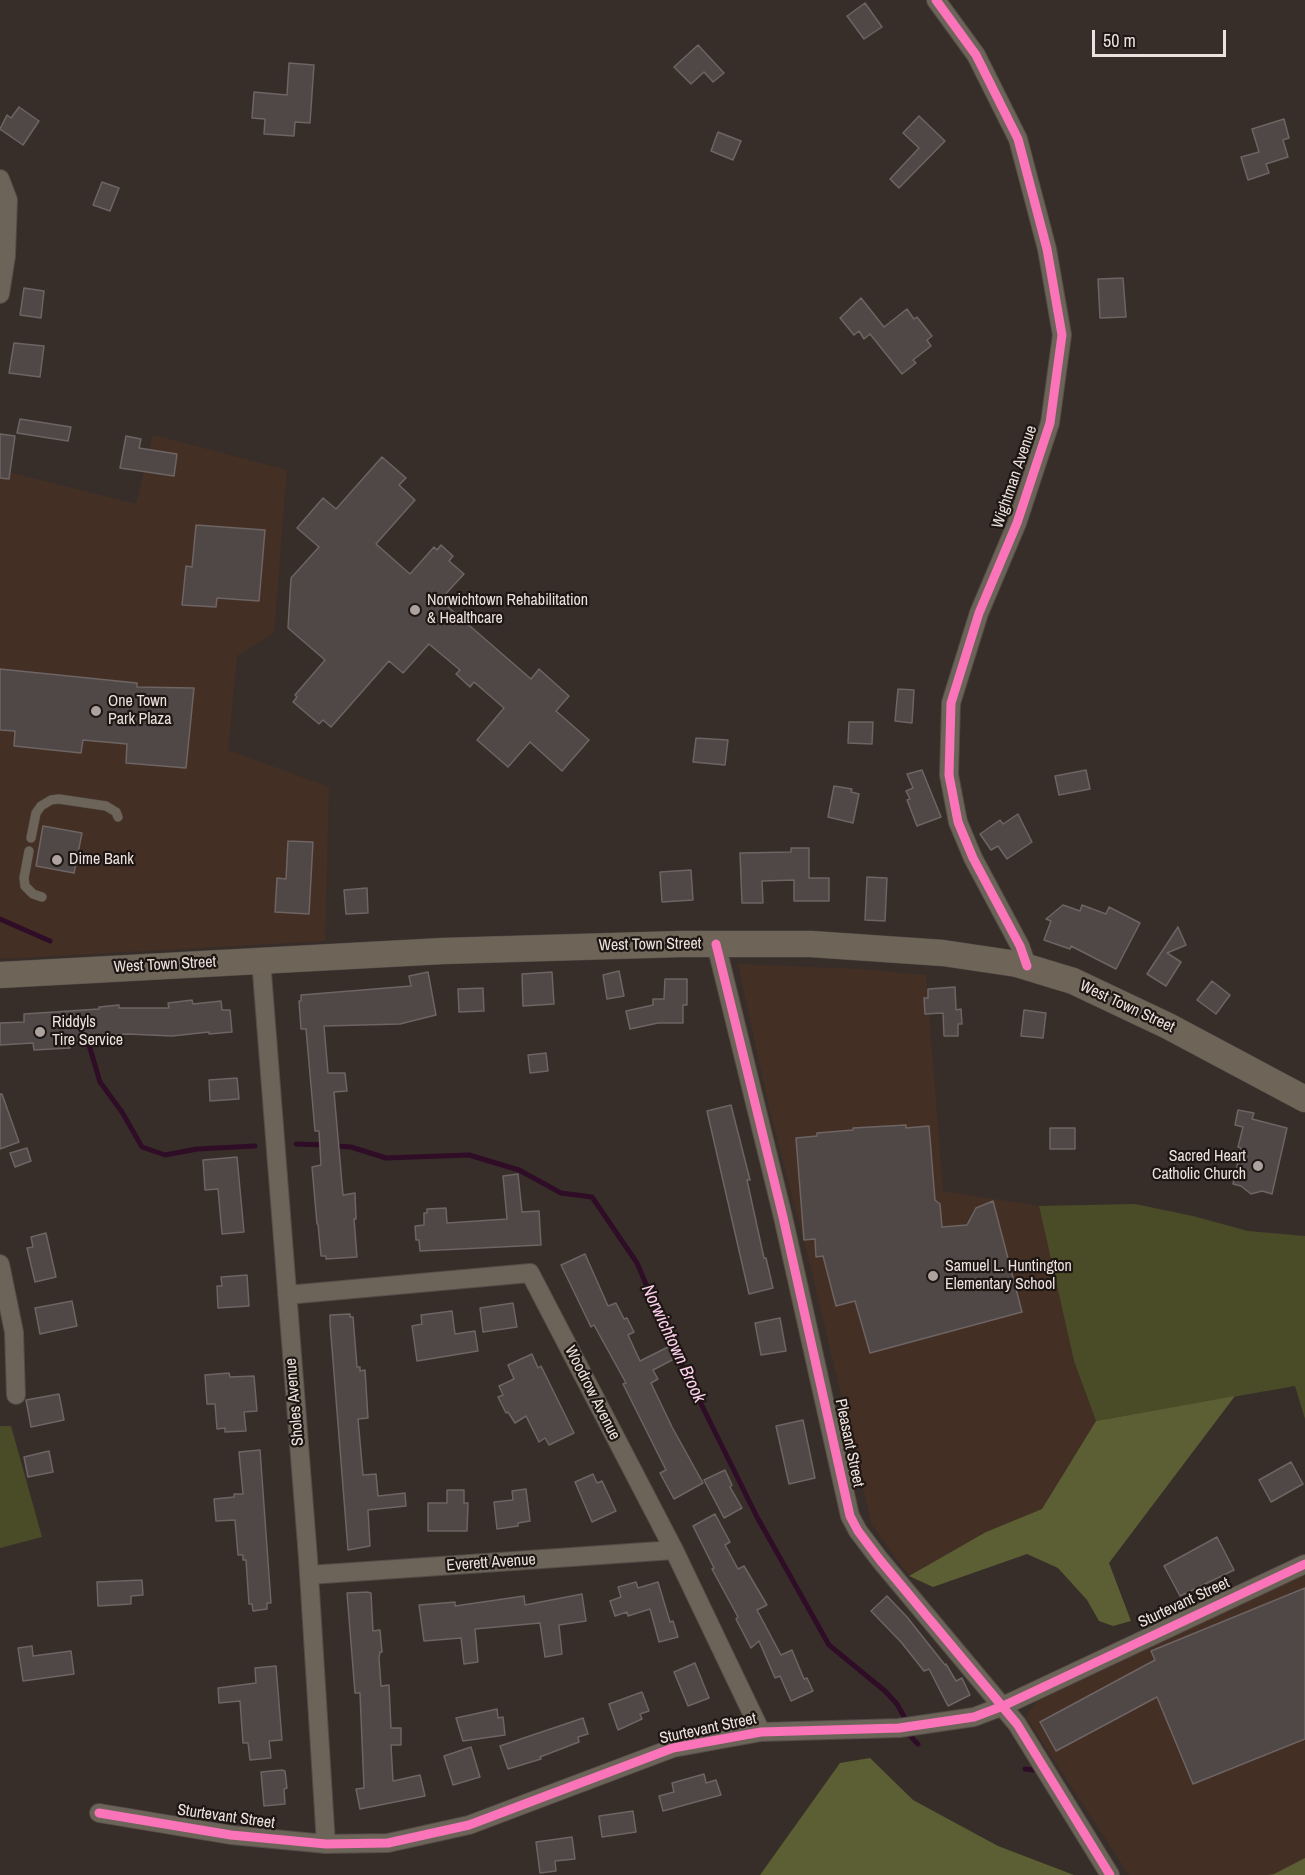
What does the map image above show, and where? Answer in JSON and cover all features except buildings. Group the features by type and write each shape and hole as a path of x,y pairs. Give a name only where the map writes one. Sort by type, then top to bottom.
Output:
{"main road":[{"name":"West Town Street","path":"0,975 528,948 716,944 859,946 981,958 1027,966 1073,981 1125,1004 1305,1099"}],"street":[{"name":"Wightman Avenue","path":"936,0 976,55 1018,139 1047,249 1062,335 1050,423 1017,523 979,613 951,703 949,775 958,822 973,858 1017,940 1027,966"},
{"path":"0,179 8,200 6,256 0,294"},
{"name":"Pleasant Street","path":"716,944 783,1217 850,1516 858,1531 880,1560 1026,1736 1110,1875"},
{"name":"Sholes Avenue","path":"261,960 309,1575 326,1845"},
{"path":"0,1264 15,1339 16,1395"},
{"name":"Woodrow Avenue","path":"287,1295 530,1273 674,1550 761,1732"},
{"name":"Everett Avenue","path":"309,1575 674,1550"},
{"name":"Sturtevant Street","path":"99,1813 231,1835 326,1845 388,1844 469,1825 673,1748 761,1732 908,1727 974,1717 1003,1706 1305,1564"}],"lane":[{"path":"31,838 36,813 41,806 51,800 59,799 106,806 116,812 118,817"},
{"path":"29,851 24,878 25,885 33,894 42,897"}],"shaded area":[{"path":"153,435 287,470 274,633 237,656 228,750 329,787 325,941 0,959 0,470 136,504"},
{"name":"Samuel L. Huntington Elementary School","path":"738,964 862,969 926,975 943,1191 1039,1206 1074,1361 1096,1421 1042,1509 986,1532 909,1576 872,1525 808,1256 769,1107"},
{"path":"1305,1572 1305,1859 1267,1875 1129,1875 1026,1717 1038,1699"}],"green space":[{"path":"1135,1204 1193,1216 1248,1231 1305,1236 1305,1419 1295,1386 1096,1421 1074,1361 1039,1206"},
{"path":"1235,1396 1109,1563 1131,1621 1113,1626 1099,1621 1087,1600 1058,1568 1027,1554 933,1587 909,1576 986,1532 1042,1509 1096,1421"},
{"path":"0,1426 11,1426 42,1537 0,1548"},
{"path":"870,1758 913,1800 998,1846 1074,1875 760,1875 840,1763"},
{"path":"1305,1858 1305,1875 1267,1875 1274,1874"}],"waterway":[{"name":"Norwichtown Brook","path":"0,919 50,941"},
{"name":"Norwichtown Brook","path":"87,1038 100,1082 122,1112 142,1147 165,1155 197,1149 255,1146"},
{"name":"Norwichtown Brook","path":"296,1144 324,1145"},
{"name":"Norwichtown Brook","path":"334,1146 351,1147 386,1158 469,1155 519,1170 561,1193 592,1197 637,1263 671,1343 757,1517 829,1645 885,1691 897,1704 907,1722"},
{"name":"Norwichtown Brook","path":"909,1731 918,1744"},
{"name":"Norwichtown Brook","path":"1025,1769 1034,1770"}],"cycle path":[{"path":"936,0 976,55 1018,139 1047,249 1062,335 1050,423 1017,523 979,613 951,703 949,775 958,822 973,858 1020,946 1027,966"},
{"path":"716,944 783,1217 850,1516 858,1531 880,1560 1017,1724 1110,1875"},
{"path":"99,1813 231,1835 326,1844 388,1843 469,1825 673,1748 761,1732 899,1728 974,1717 1003,1706 1305,1564"}],"place":[{"name":"Norwichtown Rehabilitation & Healthcare","path":"415,610"},
{"name":"One Town Park Plaza","path":"96,711"},
{"name":"Dime Bank","path":"57,860"},
{"name":"Riddyls Tire Service","path":"40,1032"},
{"name":"Sacred Heart Catholic Church","path":"1258,1166"},
{"name":"Samuel L. Huntington Elementary School","path":"933,1276"}]}
